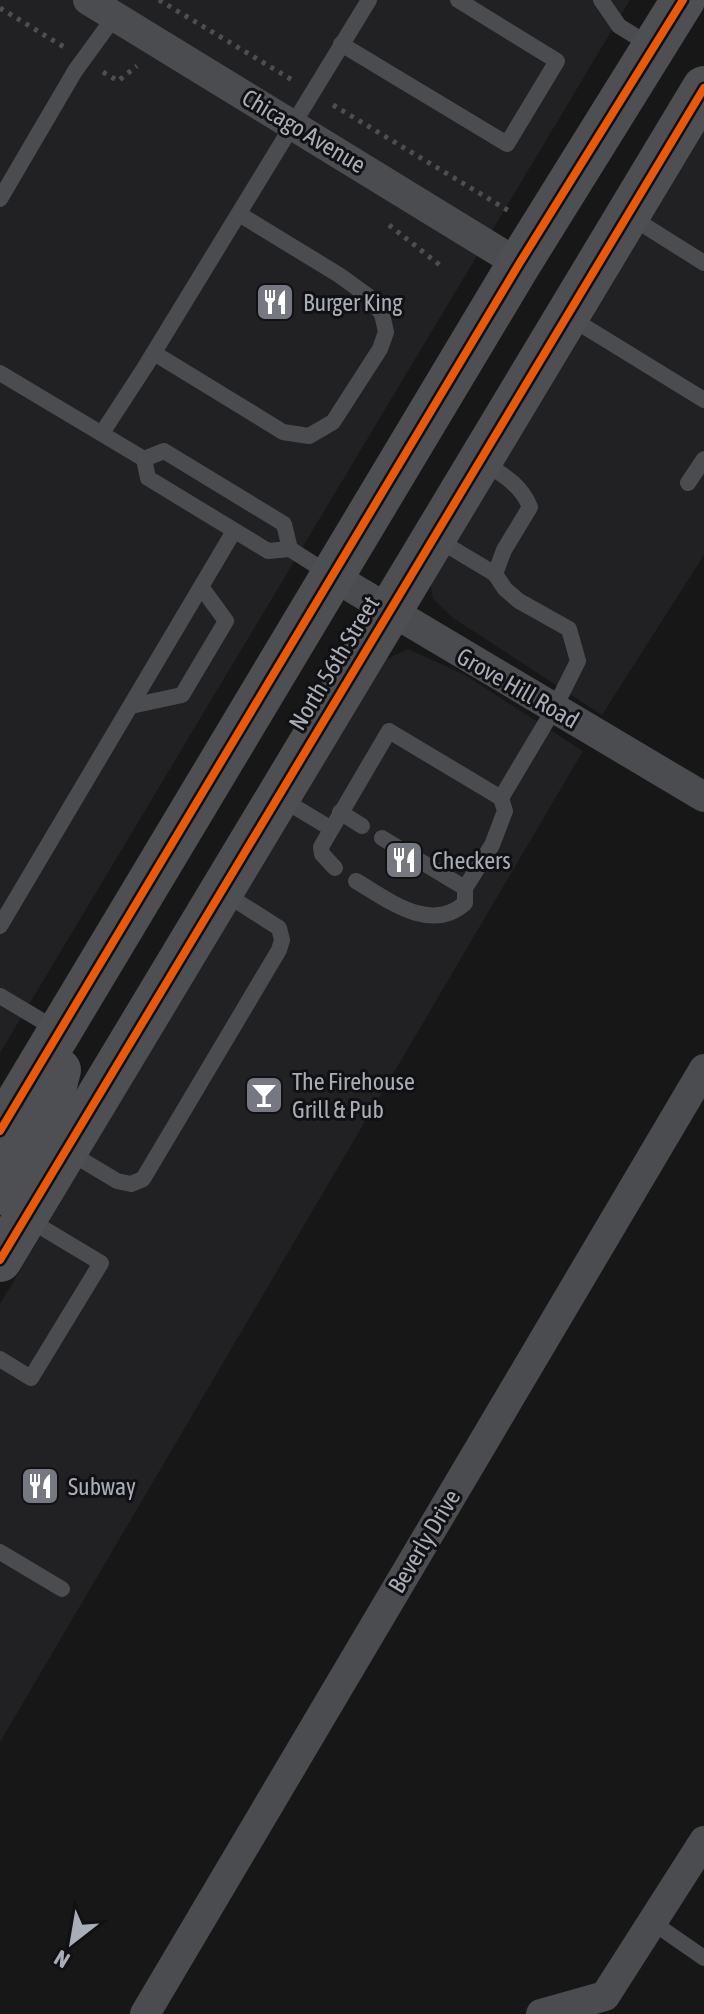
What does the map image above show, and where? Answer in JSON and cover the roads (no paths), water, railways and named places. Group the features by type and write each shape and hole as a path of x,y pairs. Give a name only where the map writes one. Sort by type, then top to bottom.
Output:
{"main road":[{"name":"North 56th Street","path":"0,1131 519,264 683,0"},
{"name":"North 56th Street","path":"0,1260 13,1205 65,1151 704,88"},
{"path":"13,1205 54,1091 61,1062 60,1031"}],"street":[{"name":"Chicago Avenue","path":"88,0 519,264"},
{"name":"Grove Hill Road","path":"334,577 704,797"},
{"name":"Beverly Drive","path":"145,2014 704,1069"},
{"path":"541,2014 607,2005 652,1922 704,1841"}],"lane":[{"path":"102,433 369,0"},
{"path":"341,44 507,144 557,61 458,0"},
{"path":"601,0 619,26 654,47"},
{"path":"0,199 75,71 115,16"},
{"path":"154,353 283,432 309,436 333,422 380,349 386,332 382,314 368,296 239,214"},
{"path":"628,215 704,263"},
{"path":"567,315 704,400"},
{"path":"0,373 144,459 148,478 234,531 268,551 290,549 334,577"},
{"path":"144,459 164,451 284,524 290,549"},
{"path":"688,483 704,459"},
{"path":"479,460 513,481 530,507 504,550 495,574"},
{"path":"0,926 234,531"},
{"path":"433,537 495,574 505,589 519,601 569,629 578,661 554,709 501,798"},
{"path":"131,706 182,695 226,621 202,588"},
{"path":"335,868 322,854 321,847 389,731 501,798 505,811 492,845 465,888 465,903 454,913 424,916 356,881"},
{"path":"278,796 330,828"},
{"path":"340,812 362,826"},
{"path":"382,838 465,888"},
{"path":"65,1151 117,1181 131,1184 143,1179 279,950 282,940 279,928 221,891"},
{"path":"0,996 60,1031"},
{"path":"0,1359 31,1378 101,1263 13,1205"},
{"path":"0,1552 62,1589"},
{"path":"652,1922 704,1958"}],"place":[{"name":"Burger King","path":"275,302"},
{"name":"Checkers","path":"404,860"},
{"name":"The Firehouse Grill & Pub","path":"264,1095"},
{"name":"Subway","path":"40,1486"}]}
